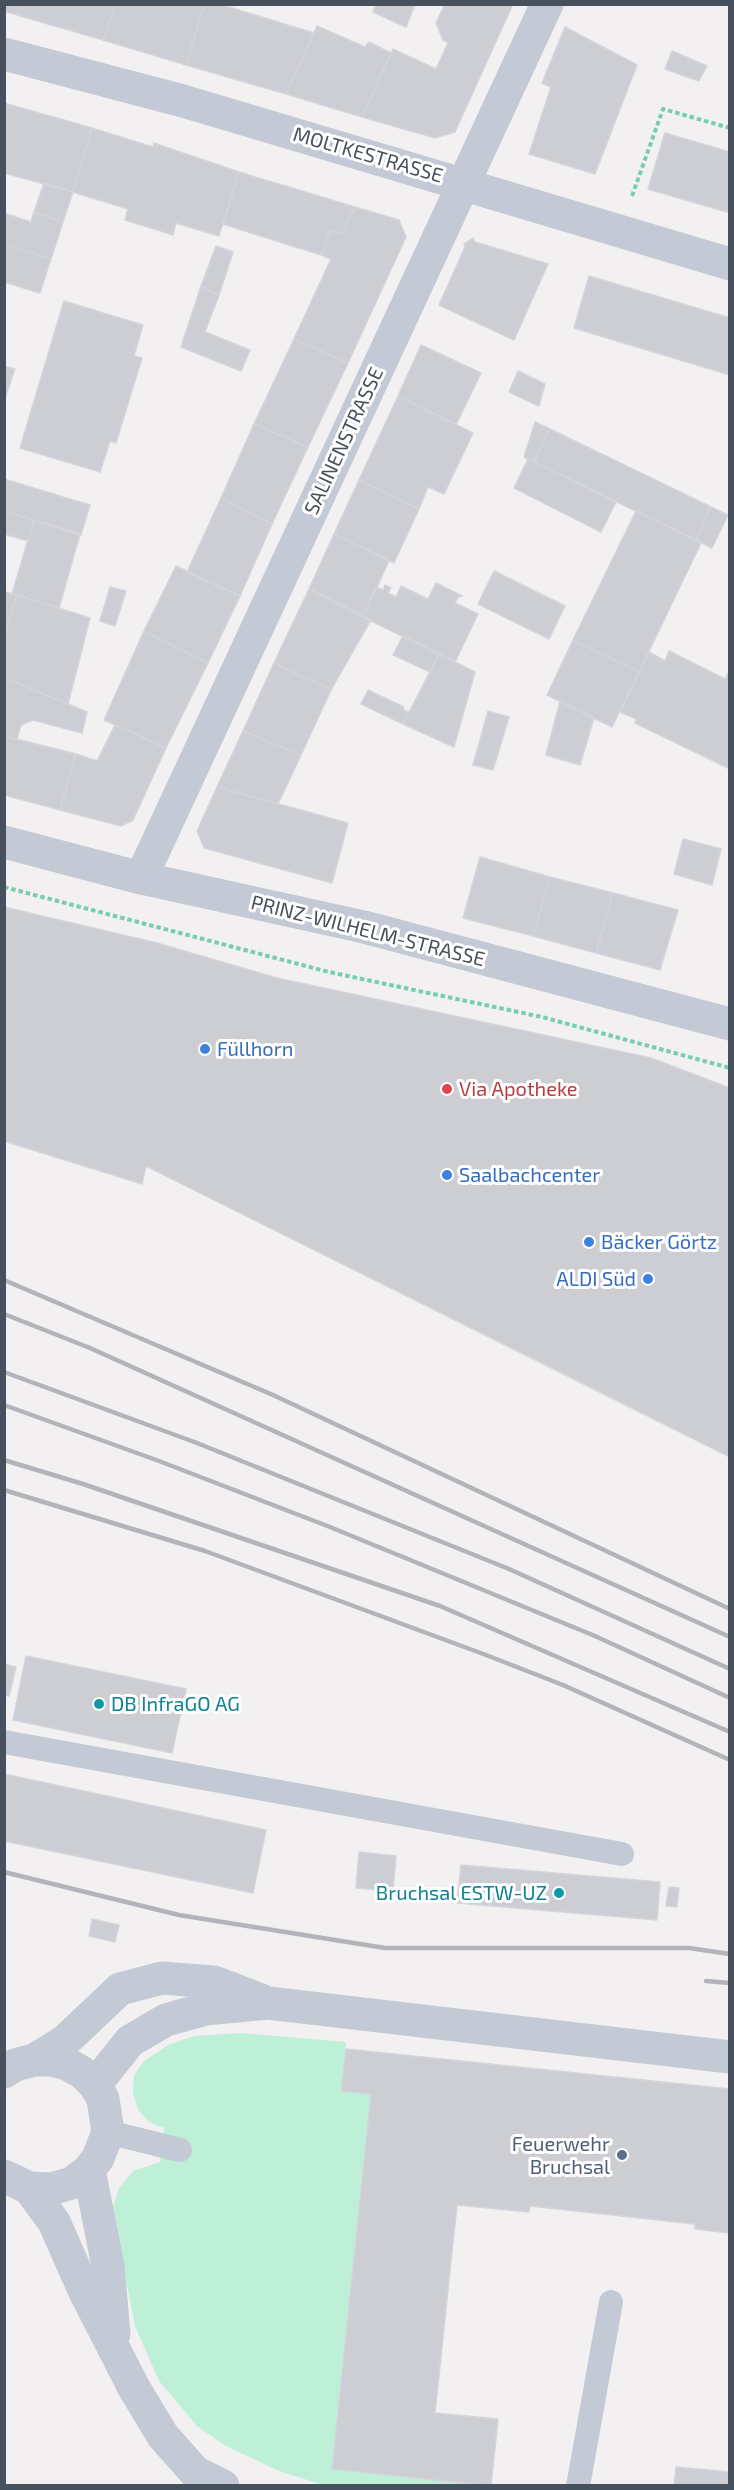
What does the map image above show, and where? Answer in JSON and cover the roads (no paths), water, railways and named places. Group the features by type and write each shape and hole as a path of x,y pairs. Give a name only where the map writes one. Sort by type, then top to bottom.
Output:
{"street":[{"name":"SALINENSTRASSE","path":"141,878 547,4"},
{"name":"MOLTKESTRASSE","path":"4,54 183,101 464,183 729,264"},
{"name":"PRINZ-WILHELM-STRASSE","path":"4,842 141,878 364,927 729,1024"},
{"path":"19,2066 65,2041 120,1989 162,1978 214,1982 268,2003"},
{"path":"95,2085 130,2041 166,2020 206,2009 268,2003 729,2057"},
{"path":"17,2182 51,2189 72,2183 89,2170 98,2158 108,2132 103,2099 95,2085 82,2073 68,2064 51,2060 19,2066"},
{"path":"89,2170 108,2266 115,2348"},
{"path":"17,2182 54,2222 84,2290 134,2388 163,2436 201,2481"}],"lane":[{"path":"4,1742 622,1854"},
{"path":"108,2132 180,2150"},
{"path":"578,2486 611,2302"}],"railway":[{"path":"4,1280 273,1395 730,1609"},
{"path":"4,1314 90,1348 730,1637"},
{"path":"4,1372 197,1443 509,1569 730,1669"},
{"path":"4,1405 159,1461 330,1527 595,1636 730,1698"},
{"path":"4,1460 83,1484 440,1606 730,1732"},
{"path":"4,1490 205,1551 486,1655 563,1685 730,1760"},
{"path":"4,1872 179,1915 385,1948 689,1948 730,1954"},
{"path":"706,1981 730,1983"}],"place":[{"name":"Füllhorn","path":"205,1049"},
{"name":"Via Apotheke","path":"447,1089"},
{"name":"Saalbachcenter","path":"447,1175"},
{"name":"Bäcker Görtz","path":"589,1242"},
{"name":"ALDI Süd","path":"648,1279"},
{"name":"DB InfraGO AG","path":"99,1704"},
{"name":"Bruchsal ESTW-UZ","path":"559,1893"},
{"name":"Feuerwehr Bruchsal","path":"622,2155"}]}
